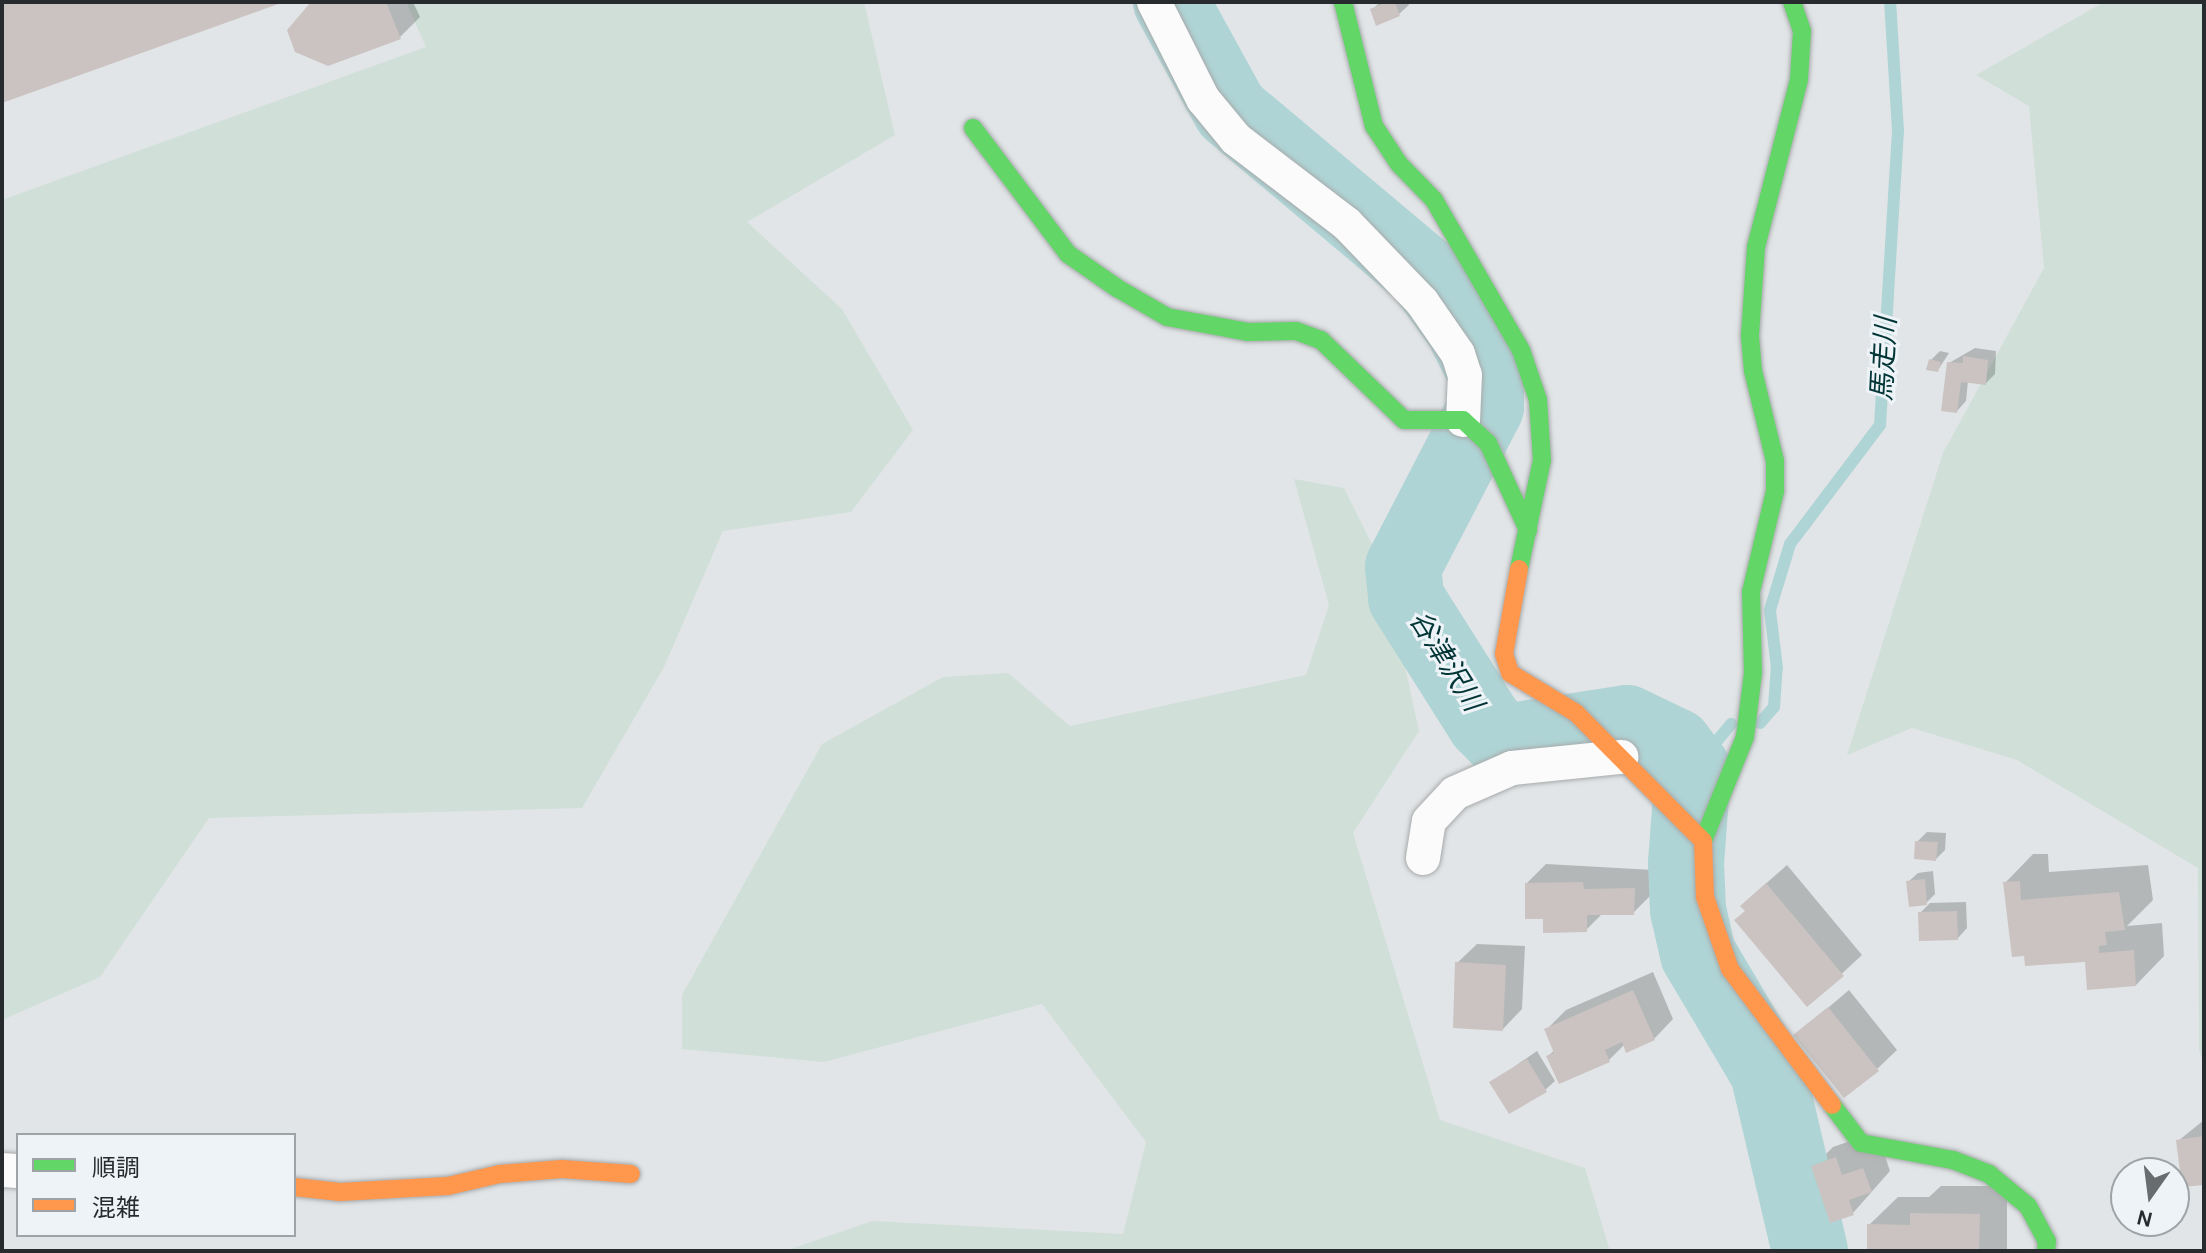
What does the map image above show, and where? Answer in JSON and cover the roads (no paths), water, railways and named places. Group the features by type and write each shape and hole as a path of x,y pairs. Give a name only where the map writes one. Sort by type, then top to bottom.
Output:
{"street":[{"path":"1154,2 1203,99 1236,139 1346,223 1422,302 1458,354 1465,375 1463,420"},
{"path":"1343,2 1374,126 1399,164 1434,200 1525,362 1538,400 1542,460 1507,626 1504,654 1510,673 1576,713 1703,841"},
{"path":"1792,2 1802,31 1799,79 1756,247 1750,335 1753,371 1775,461 1775,491 1751,592 1753,673 1745,737 1703,841 1705,897 1730,969 1861,1143 1953,1160 1989,1174 2028,1206 2047,1241 2046,1251"},
{"path":"973,128 1068,254 1117,288 1167,317 1248,332 1296,331 1321,340 1404,420 1463,420 1488,443 1528,530"},
{"path":"1423,858 1429,821 1455,793 1512,768 1621,757"},
{"path":"296,1187 340,1192 448,1186 500,1174 562,1169 631,1174"}],"waterway":[{"name":"谷津沢川","path":"1171,2 1231,111 1423,272 1462,326 1486,374 1486,407 1403,567 1406,598 1485,723 1504,742 1627,723 1675,746 1693,770 1686,863 1688,910 1698,954 1768,1072 1810,1251"},
{"name":"馬走川","path":"1760,723 1774,707 1777,668 1770,610 1790,544 1880,425 1898,131 1890,2"},
{"name":"馬走川","path":"1693,770 1731,724"}]}
